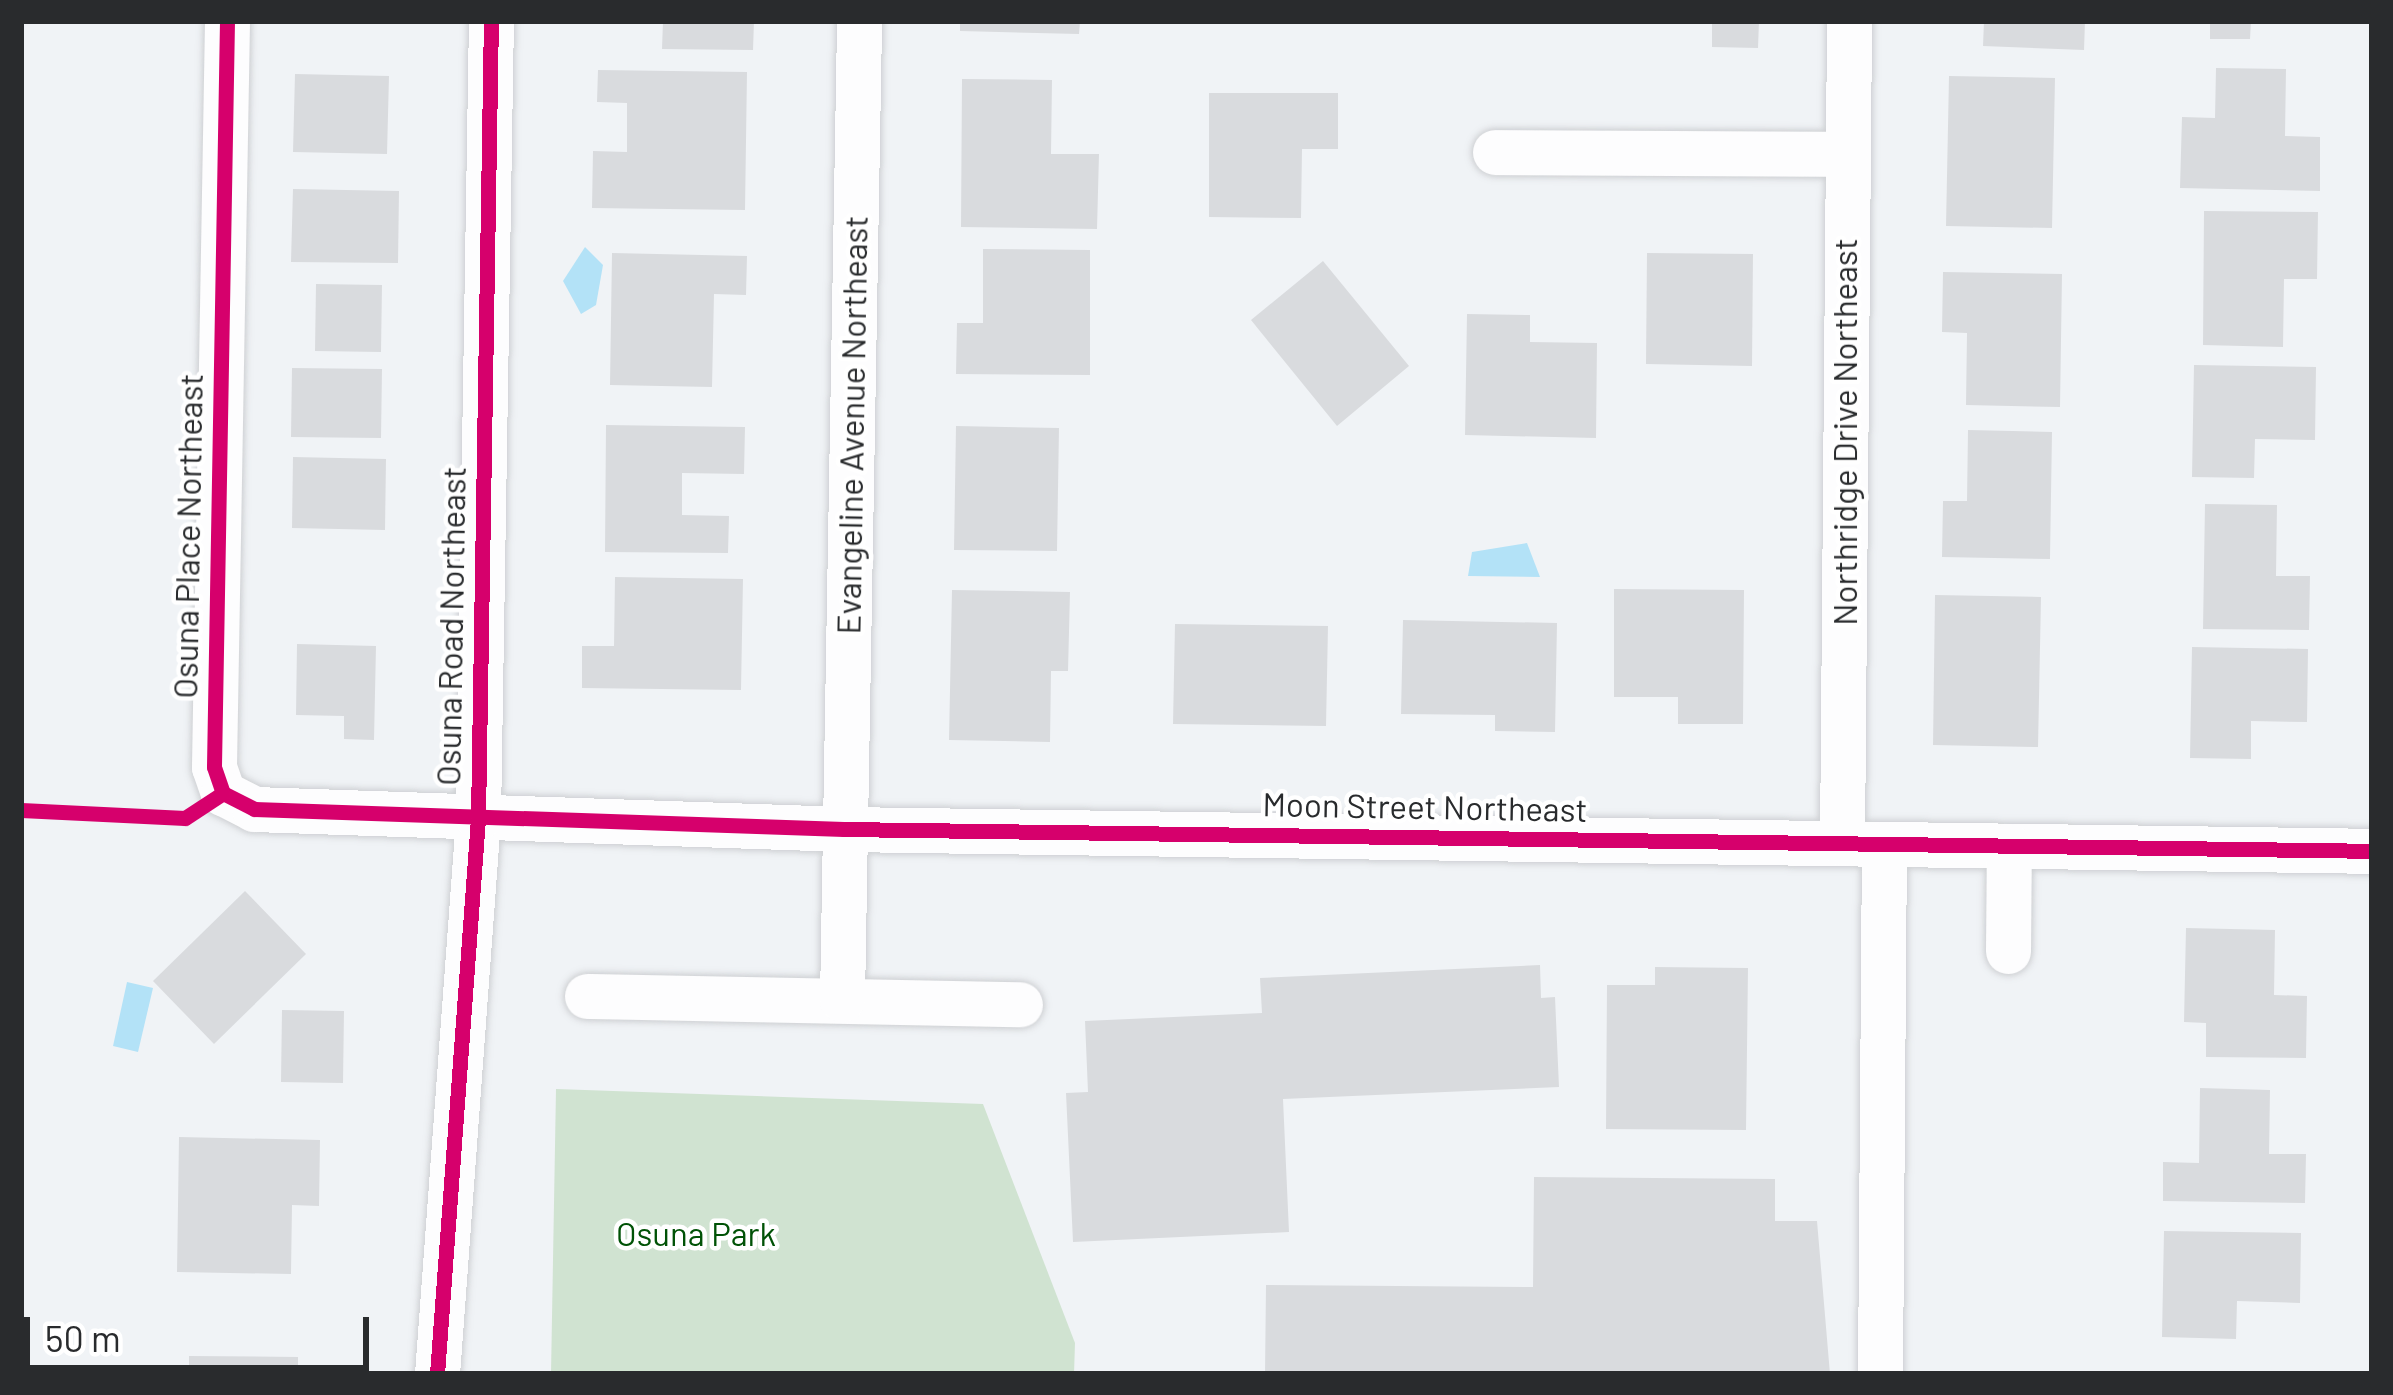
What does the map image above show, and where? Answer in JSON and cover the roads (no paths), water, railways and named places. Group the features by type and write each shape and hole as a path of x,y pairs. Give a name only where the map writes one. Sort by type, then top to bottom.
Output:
{"street":[{"name":"Osuna Place Northeast","path":"227,21 214,766 223,793 254,809 478,818"},
{"name":"Osuna Road Northeast","path":"437,1374 478,818 491,21"},
{"name":"Evangeline Avenue Northeast","path":"842,999 859,21"},
{"name":"Northridge Drive Northeast","path":"1849,21 1847,154 1880,1374"},
{"path":"1495,152 1847,154"},
{"name":"Moon Street Northeast","path":"478,818 844,829 2372,851"},
{"path":"2008,951 2009,846"},
{"path":"587,996 1020,1004"}],"water":[{"path":"585,247 603,265 596,305 581,314 563,281"},
{"path":"1527,543 1540,577 1468,576 1472,552"},
{"path":"127,982 153,988 138,1052 113,1046"}],"park label":[{"name":"Osuna Park","path":"696,1234"}]}
